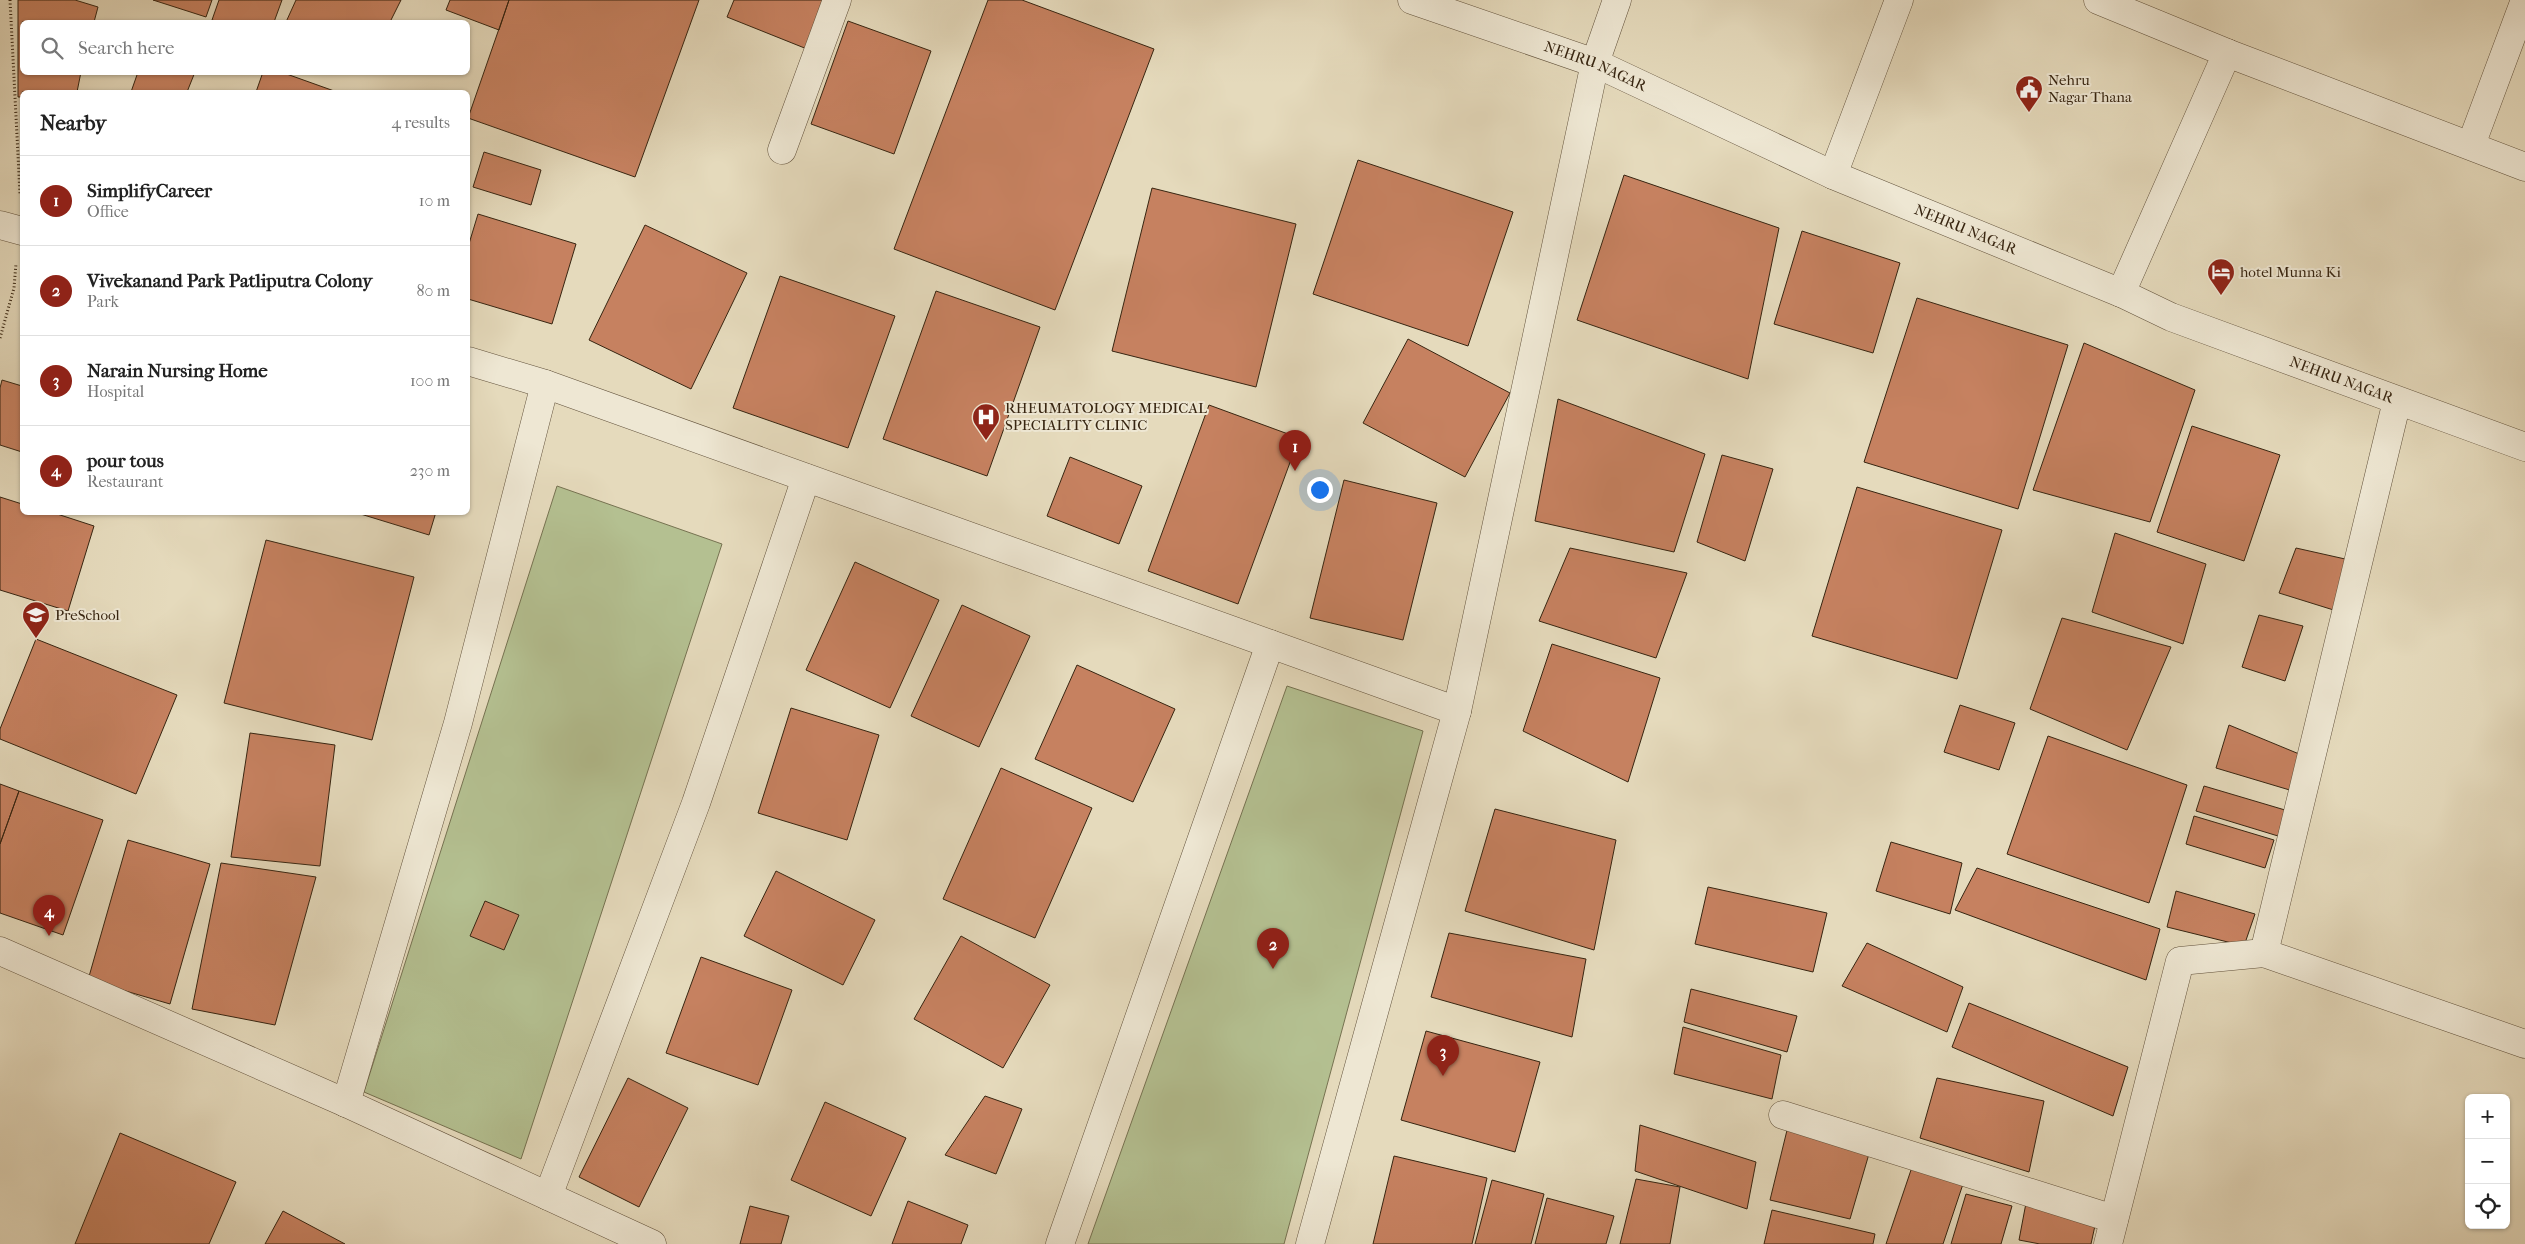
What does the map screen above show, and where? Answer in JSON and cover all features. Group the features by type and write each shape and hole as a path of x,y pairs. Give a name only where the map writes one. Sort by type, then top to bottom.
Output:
{"street":[{"path":"782,150 837,0"},
{"name":"NEHRU NAGAR","path":"1412,0 1595,63 1833,175 2121,293 2171,317 2525,448"},
{"path":"1310,1244 1458,711 1595,63 1617,0"},
{"path":"1833,175 1899,0"},
{"path":"2098,0 2227,53 2525,167"},
{"path":"2471,145 2525,0"},
{"path":"2121,293 2227,53"},
{"path":"0,225 20,230"},
{"path":"470,362 545,384 1458,711"},
{"path":"346,1103 458,723 545,384"},
{"path":"2264,953 2397,401"},
{"path":"548,1196 696,803 806,478"},
{"path":"1060,1244 1270,644"},
{"path":"0,951 346,1103 652,1244"},
{"path":"1783,1115 2111,1232 2180,961 2264,953 2525,1044"}],"path":[{"path":"10,0 20,196"},
{"path":"0,338 14,288 16,260"}],"green space":[{"path":"557,486 722,544 521,1159 364,1092"},
{"path":"1287,686 1423,731 1284,1244 1088,1244"}],"building":[{"path":"18,0 75,0 98,7 95,20 20,20 20,75 80,75 77,90 20,90 20,97 18,97"},
{"path":"153,0 212,0 206,17"},
{"path":"219,0 282,0 275,20 212,20"},
{"path":"296,0 401,0 391,20 287,20"},
{"path":"450,0 509,0 499,30 446,10"},
{"path":"509,0 699,0 635,177 470,119 470,112"},
{"path":"734,0 832,0 812,51 727,17"},
{"path":"988,0 1022,0 1154,49 1055,310 894,249"},
{"path":"848,21 931,51 894,154 811,124"},
{"path":"137,75 194,75 188,90 132,90"},
{"path":"262,75 289,75 331,90 257,90"},
{"path":"484,152 541,170 531,205 473,187"},
{"path":"1358,160 1513,212 1468,346 1313,294"},
{"path":"1624,175 1779,228 1748,379 1577,320"},
{"path":"1152,188 1296,224 1256,387 1112,351"},
{"path":"478,214 576,244 552,324 470,300 470,240"},
{"path":"645,225 747,273 691,389 589,340"},
{"path":"1802,231 1900,263 1873,353 1774,324"},
{"path":"780,276 895,316 848,448 733,408"},
{"path":"936,291 1040,327 987,476 883,439"},
{"path":"1917,298 2068,345 2018,509 1864,462"},
{"path":"1408,339 1510,393 1465,477 1363,423"},
{"path":"2084,343 2195,390 2150,522 2033,490"},
{"path":"2,380 20,385 20,451 0,445 0,388"},
{"path":"1558,399 1705,454 1674,552 1535,521"},
{"path":"1209,405 1299,438 1238,604 1148,571"},
{"path":"2192,426 2280,455 2244,561 2157,532"},
{"path":"1722,455 1773,469 1745,561 1697,542"},
{"path":"1070,457 1142,486 1119,544 1047,516"},
{"path":"1344,480 1437,503 1403,640 1310,618"},
{"path":"1857,487 2002,530 1957,679 1812,636"},
{"path":"0,497 20,503 20,515 60,515 94,526 68,611 0,590"},
{"path":"364,515 435,515 429,535"},
{"path":"2115,533 2206,564 2183,644 2092,612"},
{"path":"266,540 414,577 372,740 224,703"},
{"path":"1570,548 1687,573 1656,658 1539,621"},
{"path":"2296,548 2354,561 2340,612 2279,593"},
{"path":"855,562 939,600 890,708 806,670"},
{"path":"962,605 1030,636 979,747 911,716"},
{"path":"2259,615 2303,626 2285,681 2242,667"},
{"path":"2062,618 2171,647 2127,750 2030,709"},
{"path":"36,639 177,695 136,794 0,739 0,729"},
{"path":"1552,644 1660,678 1628,782 1523,731"},
{"path":"1077,665 1175,709 1133,802 1035,759"},
{"path":"1960,705 2015,723 1999,770 1944,752"},
{"path":"791,708 879,735 847,840 758,813"},
{"path":"2229,725 2304,756 2293,791 2216,768"},
{"path":"250,733 335,745 320,866 231,857"},
{"path":"2048,736 2187,785 2149,903 2007,854"},
{"path":"1001,768 1092,808 1035,938 943,899"},
{"path":"0,784 19,791 0,844"},
{"path":"2204,786 2285,810 2278,836 2196,811"},
{"path":"19,791 103,820 63,935 0,913 0,844"},
{"path":"1495,809 1616,840 1594,950 1465,911"},
{"path":"2194,816 2274,840 2265,868 2186,844"},
{"path":"128,840 210,864 170,1004 88,980"},
{"path":"1891,842 1962,863 1950,914 1876,891"},
{"path":"221,863 316,877 275,1025 192,1009"},
{"path":"1977,868 2160,929 2146,980 1955,910"},
{"path":"776,871 875,920 843,985 744,936"},
{"path":"1708,887 1827,913 1813,972 1695,944"},
{"path":"2176,891 2255,914 2244,946 2167,927"},
{"path":"485,901 519,915 504,950 470,936"},
{"path":"1449,933 1586,959 1572,1037 1431,997"},
{"path":"961,936 1050,985 1003,1068 914,1019"},
{"path":"1867,943 1963,987 1947,1032 1842,986"},
{"path":"701,957 792,990 758,1085 666,1053"},
{"path":"1691,989 1797,1016 1787,1052 1684,1022"},
{"path":"1969,1003 2128,1067 2113,1116 1952,1047"},
{"path":"1683,1027 1781,1055 1772,1099 1674,1074"},
{"path":"1426,1031 1540,1062 1515,1152 1401,1120"},
{"path":"628,1078 688,1108 639,1207 579,1177"},
{"path":"1937,1078 2044,1101 2029,1172 1920,1138"},
{"path":"985,1096 1022,1109 996,1174 945,1155"},
{"path":"825,1102 906,1138 871,1216 791,1180"},
{"path":"1789,1122 1871,1147 1850,1219 1770,1200"},
{"path":"1640,1125 1756,1162 1747,1209 1635,1171"},
{"path":"120,1133 236,1182 209,1244 75,1244"},
{"path":"1394,1156 1487,1178 1472,1244 1373,1244"},
{"path":"1912,1167 1963,1184 1943,1244 1886,1244"},
{"path":"1636,1179 1680,1187 1670,1244 1620,1244"},
{"path":"1492,1180 1544,1194 1531,1244 1475,1244"},
{"path":"1966,1194 2012,1206 2001,1244 1951,1244"},
{"path":"1547,1198 1614,1216 1606,1244 1535,1244"},
{"path":"908,1201 968,1225 961,1244 892,1244"},
{"path":"2026,1203 2096,1221 2091,1244 2040,1244 2019,1240"},
{"path":"750,1206 789,1216 781,1244 740,1244"},
{"path":"1772,1210 1875,1234 1873,1244 1764,1244"},
{"path":"283,1211 345,1244 265,1244"}],"place":[{"name":"Nehru Nagar Thana","path":"2029,113"},
{"name":"hotel Munna Ki","path":"2221,296"},
{"name":"RHEUMATOLOGY MEDICAL SPECIALITY CLINIC","path":"986,441"},
{"name":"SimplifyCareer","path":"1295,471"},
{"name":"PreSchool","path":"36,639"},
{"name":"pour tous","path":"49,936"},
{"name":"Vivekanand Park Patliputra Colony","path":"1273,969"},
{"name":"Narain Nursing Home","path":"1443,1076"}]}
